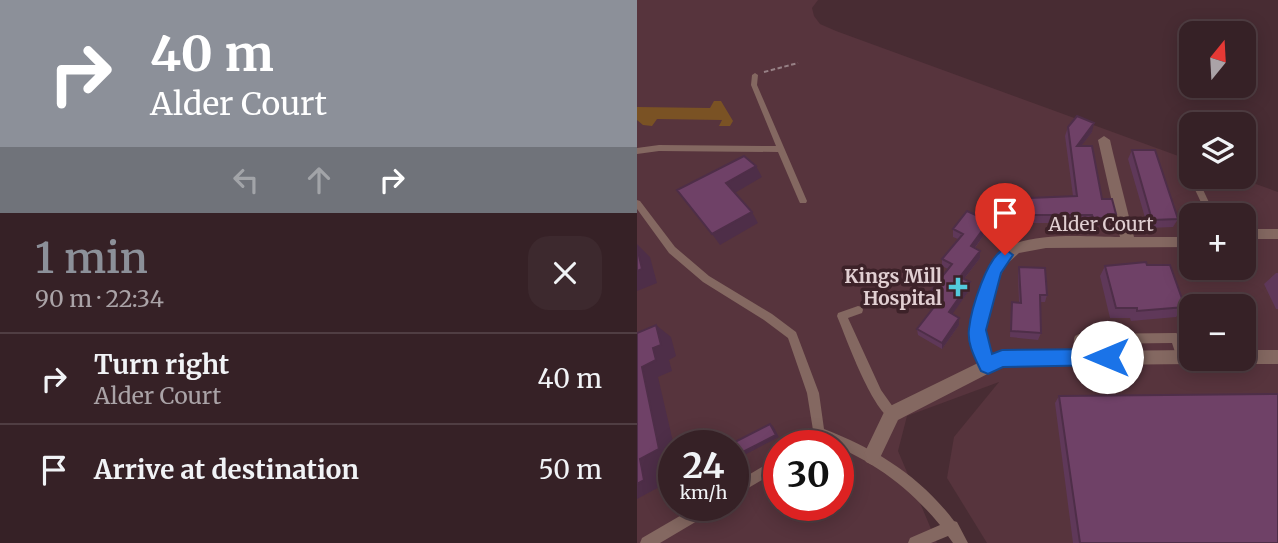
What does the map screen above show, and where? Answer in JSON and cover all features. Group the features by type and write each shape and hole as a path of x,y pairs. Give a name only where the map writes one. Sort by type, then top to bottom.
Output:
{"street":[{"path":"1122,149 1106,145 1116,178 1120,213 1129,244"},
{"path":"1256,234 1278,234"},
{"name":"Alder Court","path":"988,365 980,351 977,330 994,271 1005,255 1023,245 1179,242"},
{"path":"1256,357 1278,356"},
{"path":"872,456 892,414 1002,359 1179,357"}],"lane":[{"path":"755,75 754,85 803,201"},
{"path":"637,151 659,148 782,149"},
{"path":"637,203 672,250 706,279 792,335 813,393 819,430"},
{"path":"858,310 842,316 877,394 892,414"},
{"path":"854,445 930,499 961,543"},
{"path":"647,543 684,521"},
{"path":"915,543 951,527"}],"path":[{"path":"755,75 798,63"}],"shaded area":[{"name":"Kings Mill Hospital","path":"637,0 818,0 812,8 814,16 820,24 836,31 1179,156 1179,189 1256,189 1256,184 1278,192 1278,543 987,543 947,478 954,437 999,382 907,416 898,451 937,543 637,543"},
{"path":"714,101 721,101 733,121 730,126 719,126 722,120 657,119 652,126 643,125 637,120 637,107 710,108"}],"building":[{"path":"1077,116 1094,123 1077,146 1092,146 1102,199 1112,199 1116,214 1108,214 1109,218 1093,218 1092,215 1030,215 1031,218 1015,218 1015,214 1006,214 1005,199 1077,196 1068,127"},
{"path":"1132,150 1155,150 1178,219 1152,220"},
{"path":"744,156 756,166 726,183 752,212 712,234 677,190"},
{"path":"967,211 989,221 971,246 980,251 960,277 970,282 949,312 959,318 942,343 917,329 941,298 930,292 952,264 942,259 963,234 953,229"},
{"path":"637,247 642,269 637,271"},
{"path":"1146,262 1147,265 1170,265 1180,294 1179,308 1137,311 1137,308 1116,308 1105,266"},
{"path":"1019,267 1045,268 1047,295 1040,295 1041,333 1011,331 1012,302 1021,303"},
{"path":"656,325 661,345 653,348 656,360 642,367 658,450 640,459 644,480 637,484 637,333"},
{"path":"1278,394 1278,543 1080,543 1059,396"},
{"path":"770,424 773,430 763,430 763,442 749,449 749,435"}],"place":[{"name":"Kings Mill Hospital","path":"958,287"}],"route":[{"path":"1005,255 994,271 977,330 980,351 988,365 1002,359 1107,357"}]}
